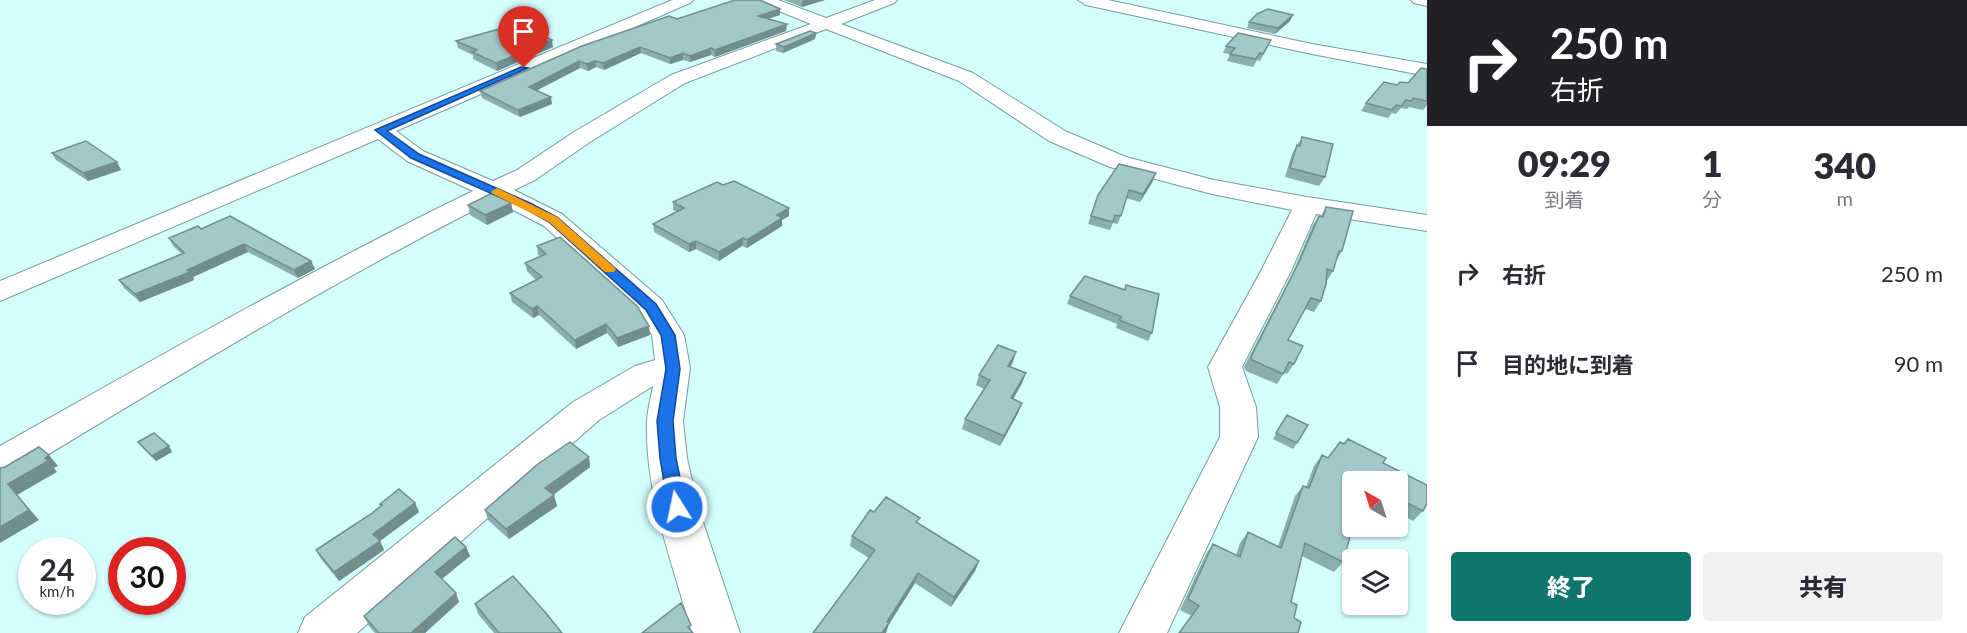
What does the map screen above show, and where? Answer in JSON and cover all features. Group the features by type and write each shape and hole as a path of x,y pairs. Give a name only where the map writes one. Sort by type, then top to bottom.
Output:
{"street":[{"path":"0,292 685,0"},
{"path":"764,0 966,77 1057,136 1118,162 1212,187 1307,205 1427,223"},
{"path":"0,464 257,315 418,228 526,175 582,137 678,79 890,0"},
{"path":"1086,0 1312,49 1427,70"},
{"path":"1419,0 1427,1"},
{"path":"380,130 415,156 495,191 553,220 651,307 668,335 673,369 665,421 668,458 677,507 716,633"},
{"path":"1143,633 1239,437 1238,407 1225,367 1276,271 1307,205"},
{"path":"322,633 586,411 647,374 673,369"}],"building":[{"path":"735,0 760,0 780,9 758,16 787,24 715,50 711,48 690,56 683,53 670,58 640,47 603,63 595,61 587,64 579,61 529,87 551,97 518,110 480,91 582,46 669,16 677,19"},
{"path":"1268,9 1293,15 1278,28 1249,22 1257,14"},
{"path":"517,24 552,40 496,63 472,52 477,50 456,41"},
{"path":"810,31 816,33 784,47 776,44"},
{"path":"1238,33 1271,40 1263,54 1260,53 1256,59 1230,54 1235,48 1226,46"},
{"path":"1421,68 1427,69 1427,101 1413,98 1412,101 1406,100 1401,106 1396,105 1392,110 1366,103 1384,82 1397,85 1400,82 1408,83"},
{"path":"1302,137 1333,144 1325,177 1290,168"},
{"path":"86,141 117,162 83,173 52,153"},
{"path":"1119,164 1156,173 1143,194 1129,190 1121,216 1115,215 1113,222 1091,216 1098,195"},
{"path":"734,181 789,208 777,215 782,218 747,240 743,238 719,252 696,241 689,244 653,224 684,208 673,202 717,182 723,185"},
{"path":"492,193 511,203 485,215 468,205"},
{"path":"1326,207 1353,211 1342,251 1339,251 1333,271 1327,269 1321,301 1311,298 1288,340 1303,346 1294,364 1289,362 1283,374 1252,360 1251,357 1299,262 1319,216 1323,217"},
{"path":"230,216 311,261 294,270 244,244 187,270 190,272 135,294 119,280 184,253 169,238 198,226 201,229"},
{"path":"560,237 637,306 649,326 617,338 606,324 575,340 537,306 532,309 510,293 542,277 525,263 546,254 537,246"},
{"path":"1085,276 1125,290 1126,285 1159,294 1152,333 1119,320 1122,317 1070,296"},
{"path":"998,345 1016,352 1008,366 1026,373 1011,398 1022,403 1004,436 965,419 990,380 979,375"},
{"path":"1287,415 1308,425 1297,443 1276,433"},
{"path":"154,433 169,446 152,456 138,442"},
{"path":"1348,439 1386,458 1383,463 1399,471 1342,471 1342,537 1350,537 1347,549 1342,549 1342,562 1305,543 1291,602 1297,605 1294,618 1301,622 1298,633 1179,633 1199,606 1188,599 1213,544 1240,557 1248,532 1281,548 1303,486 1309,488 1322,455 1328,458 1340,442 1344,444"},
{"path":"570,442 589,457 545,488 554,495 506,529 485,510 538,464"},
{"path":"39,447 49,455 45,458 48,461 8,484 29,510 0,527 0,468"},
{"path":"1408,476 1427,485 1427,503 1423,511 1408,503"},
{"path":"399,489 415,503 373,534 380,541 334,572 316,550 371,514"},
{"path":"886,497 920,518 916,522 979,561 954,597 918,573 882,633 813,633 875,550 852,536 870,510 874,512"},
{"path":"455,537 466,547 435,572 456,593 411,633 379,633 364,616"},
{"path":"513,576 562,633 499,633 475,604"},
{"path":"681,603 691,625 688,627 693,633 642,633"}],"slow traffic":[{"path":"497,192 553,220 610,269"}],"route":[{"path":"524,68 380,130 415,156 526,205 553,220 575,237 651,307 668,335 673,369 665,421 668,458 677,507"}]}
